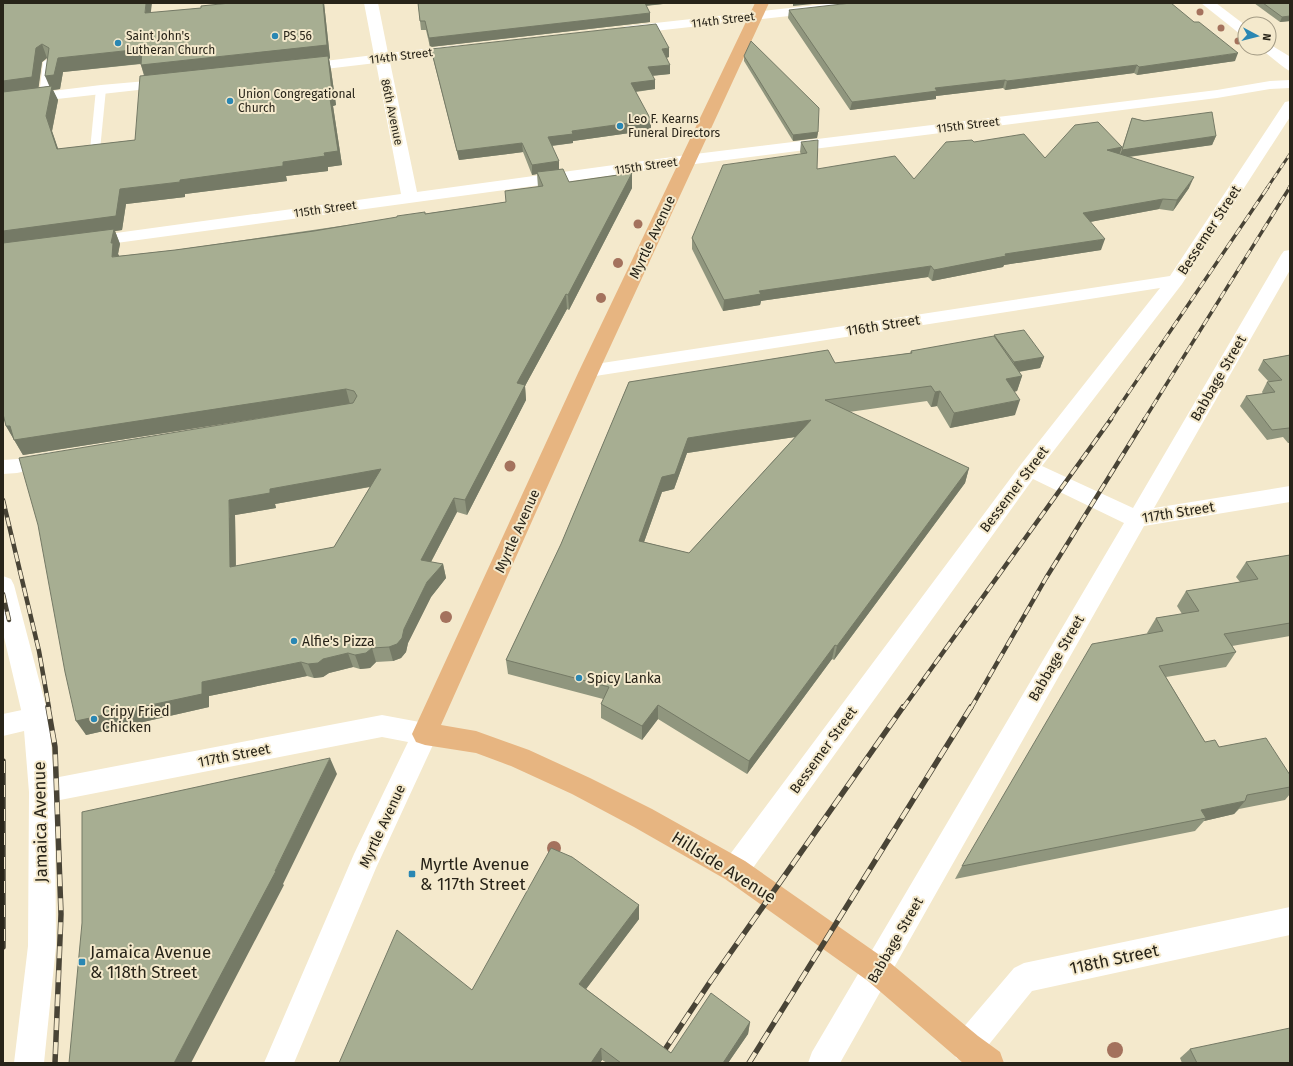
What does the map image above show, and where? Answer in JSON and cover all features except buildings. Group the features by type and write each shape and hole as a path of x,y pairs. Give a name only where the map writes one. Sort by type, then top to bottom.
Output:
{"main road":[{"name":"Myrtle Avenue","path":"425,734 687,160 759,9"},
{"name":"Hillside Avenue","path":"425,734 476,742 520,758 622,807 735,870 878,971 978,1055"}],"street":[{"name":"86th Avenue","path":"370,3 410,198"},
{"name":"114th Street","path":"615,32 759,9 870,3"},
{"path":"1208,3 1237,25"},
{"name":"114th Street","path":"285,70 474,48"},
{"path":"1277,54 1284,59 1290,67"},
{"path":"3,101 101,89 185,81"},
{"name":"115th Street","path":"73,244 687,160 1217,94 1270,85 1290,84"},
{"name":"Bessemer Street","path":"735,870 1029,468 1176,280 1290,105"},
{"name":"Babbage Street","path":"823,1063 878,971 1136,519 1290,255"},
{"name":"116th Street","path":"590,371 1176,280"},
{"path":"3,467 17,466 71,456"},
{"name":"117th Street","path":"1029,468 1136,519 1290,494"},
{"name":"Jamaica Avenue","path":"3,585 36,718 42,792 42,946 29,1063"},
{"path":"3,725 36,718"},
{"name":"117th Street","path":"42,792 382,726 425,734"},
{"name":"Myrtle Avenue","path":"279,1063 364,863 425,734"},
{"name":"118th Street","path":"978,1055 1024,978 1290,921"}],"lane":[{"path":"44,96 48,62"},
{"path":"95,150 101,89"}],"railway":[{"path":"1267,188 1290,154"},
{"path":"1110,420 1268,187"},
{"path":"1144,420 1290,187"},
{"path":"903,708 1111,419"},
{"path":"971,708 1046,578 1145,419"},
{"path":"3,500 39,651 49,708"},
{"path":"3,594 9,620"},
{"path":"48,707 55,747 61,914 55,1063"},
{"path":"656,1063 710,982 903,707"},
{"path":"749,1063 971,707"},
{"path":"3,761 3,947"}],"place":[{"name":"PS 56","path":"275,36"},
{"name":"Saint John's Lutheran Church","path":"118,43"},
{"name":"Union Congregational Church","path":"230,101"},
{"name":"Leo F. Kearns Funeral Directors","path":"620,126"},
{"name":"Alfie's Pizza","path":"294,641"},
{"name":"Spicy Lanka","path":"579,678"},
{"name":"Cripy Fried Chicken","path":"94,719"},
{"name":"Myrtle Avenue & 117th Street","path":"412,874"},
{"name":"Jamaica Avenue & 118th Street","path":"82,962"}]}
